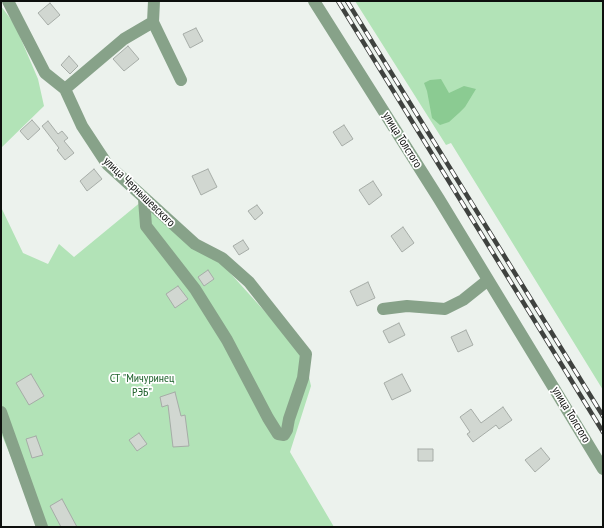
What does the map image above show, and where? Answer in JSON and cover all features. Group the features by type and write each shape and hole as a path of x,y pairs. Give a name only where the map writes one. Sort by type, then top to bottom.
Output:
{"street":[{"name":"улица Чернышевского","path":"8,1 45,73 65,89 82,126 107,164 195,244 222,258 249,282 306,354 303,378 289,419 287,430 284,435 278,434 227,340 195,288 146,226 144,199"},
{"path":"154,1 153,22 181,80"},
{"name":"улица Толстого","path":"314,1 439,199 603,469"},
{"path":"65,89 124,39 153,22"},
{"path":"383,309 407,306 445,309 463,300 488,280"},
{"path":"1,412 42,527"}],"green space":[{"path":"355,1 603,1 603,390 451,143 446,145"},
{"path":"1,6 15,25 38,79 44,106 1,148"},
{"path":"441,79 449,93 464,86 476,89 465,107 459,113 449,122 440,125 432,118 424,83 430,80"},
{"name":"СТ \"Мичуринец РЭБ\"","path":"142,201 222,264 304,355 311,386 290,452 334,527 40,527 1,433 1,207 23,253 48,264 59,244 74,257"}],"building":[{"path":"50,3 60,15 48,25 38,13"},
{"path":"196,28 203,41 190,48 183,34"},
{"path":"128,46 139,59 124,71 113,59"},
{"path":"69,56 78,66 70,74 61,65"},
{"path":"32,120 40,129 28,140 20,131"},
{"path":"48,121 58,134 62,131 68,138 64,141 74,153 65,160 57,150 59,148 42,126"},
{"path":"344,125 353,139 342,146 333,132"},
{"path":"94,169 102,179 87,191 80,181"},
{"path":"208,169 217,187 201,195 192,176"},
{"path":"373,181 382,195 369,205 359,190"},
{"path":"257,205 263,213 255,220 248,211"},
{"path":"403,227 414,243 402,252 391,236"},
{"path":"243,240 249,249 239,255 233,246"},
{"path":"208,270 214,279 204,286 198,277"},
{"path":"368,282 375,298 357,306 350,291"},
{"path":"178,286 188,299 175,308 166,294"},
{"path":"399,323 405,335 389,343 383,331"},
{"path":"466,330 473,345 458,352 451,337"},
{"path":"31,374 44,396 29,405 16,383"},
{"path":"402,374 411,391 392,400 384,383"},
{"path":"175,392 181,416 185,415 189,446 173,447 168,405 162,407 160,397"},
{"path":"503,407 512,420 499,429 496,425 473,442 467,434 470,432 460,417 471,409 481,423"},
{"path":"139,433 147,444 137,451 129,440"},
{"path":"36,436 43,455 32,458 26,439"},
{"path":"541,448 550,459 535,472 525,460"},
{"path":"418,449 433,449 433,461 418,461"},
{"path":"62,499 77,527 61,527 50,506"}],"railway":[{"path":"338,1 603,432"},
{"path":"347,1 603,416"}]}
